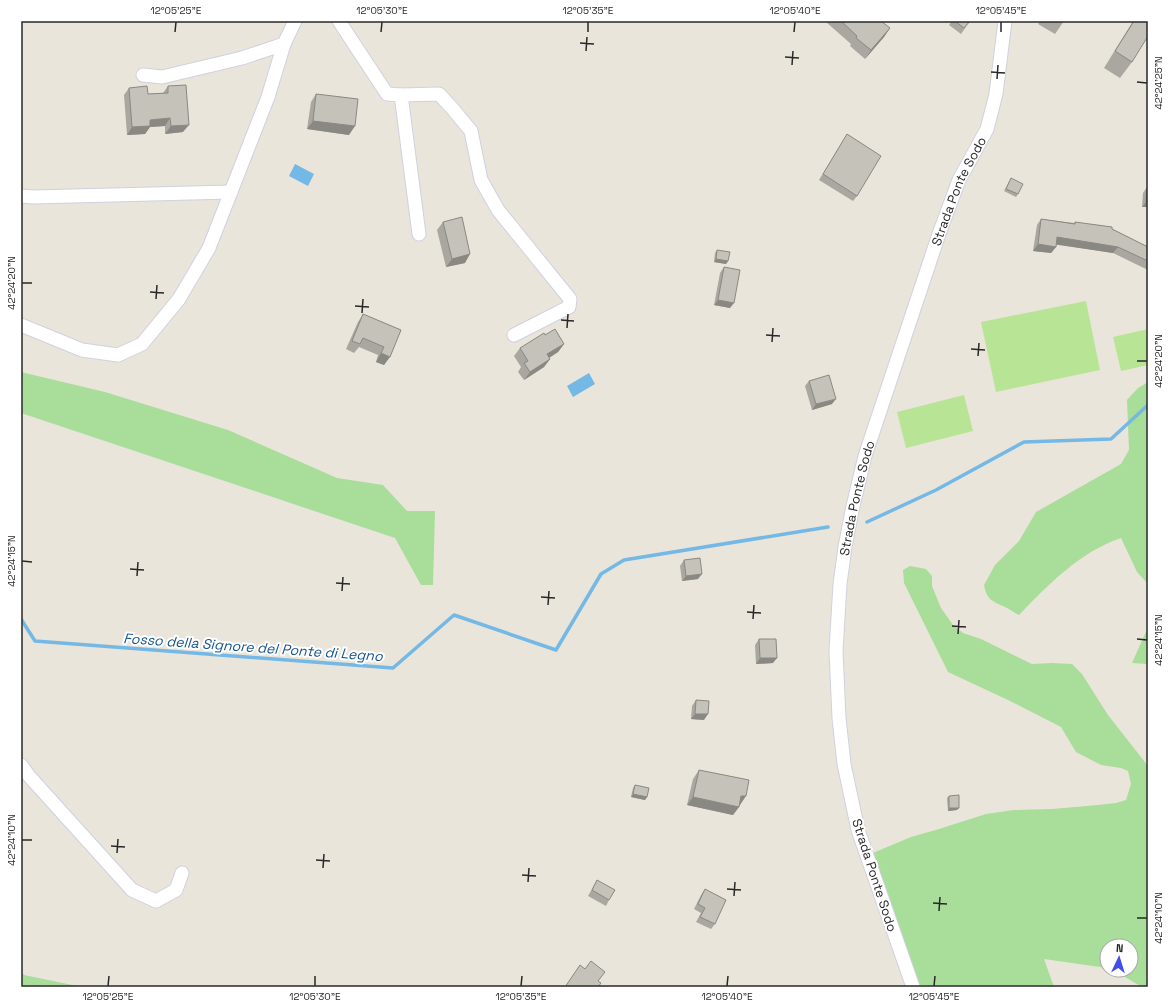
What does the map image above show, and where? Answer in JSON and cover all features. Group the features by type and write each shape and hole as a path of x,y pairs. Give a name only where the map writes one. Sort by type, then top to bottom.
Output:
{"street":[{"path":"21,325 82,350 118,355 142,344 179,299 209,248 268,97 284,44 295,21"},
{"path":"339,21 387,94 439,94 452,108 471,131 481,180 498,210 570,299 569,307 514,335"},
{"name":"Strada Ponte Sodo","path":"913,987 858,830 844,764 839,718 836,651 840,584 853,506 865,456 939,234 959,180 987,129 996,94 1005,21"},
{"path":"143,75 162,77 242,58 284,44"},
{"path":"401,95 419,234"},
{"path":"21,196 33,198 231,192"},
{"path":"21,765 29,776 132,890 156,902 176,890 182,873"}],"green space":[{"path":"1086,301 1100,370 996,392 981,322"},
{"path":"1148,329 1148,365 1121,371 1113,337"},
{"path":"21,372 105,392 228,430 337,478 383,485 407,511 435,511 433,585 421,585 395,538 21,413"},
{"path":"1148,382 1148,584 1137,572 1121,538 1106,544 1079,560 1042,592 1019,615 993,601 987,594 984,585 995,565 1019,541 1036,512 1121,464 1129,450 1127,400 1138,388"},
{"path":"964,395 973,431 906,448 897,412"},
{"path":"910,566 926,569 932,576 932,586 941,608 953,625 963,633 981,639 1032,664 1072,664 1082,674 1108,715 1148,766 1148,987 1142,987 1127,978 1139,978 1139,938 1099,938 1099,967 1044,959 1054,987 920,987 873,853 911,837 986,814 1014,810 1052,809 1116,803 1126,800 1131,784 1128,771 1121,768 1101,765 1076,752 1061,727 948,672 904,583 903,570"},
{"path":"1148,627 1148,664 1132,663"},
{"path":"21,971 24,975 82,987 21,987"}],"water":[{"path":"295,164 314,174 308,186 289,176"},
{"path":"589,373 595,384 573,397 567,386"}],"building":[{"path":"841,21 881,21 890,28 871,50 856,38 857,36"},
{"path":"955,21 970,21 964,28"},
{"path":"1134,21 1148,21 1148,36 1132,62 1115,51"},
{"path":"186,85 189,125 171,126 170,118 150,120 150,126 132,127 129,88 147,86 148,94 168,93 168,86"},
{"path":"316,94 358,99 355,126 313,121"},
{"path":"847,134 881,156 857,196 823,174"},
{"path":"1011,178 1023,184 1018,194 1006,189"},
{"path":"1147,187 1148,202 1146,202"},
{"path":"462,217 470,254 452,259 443,222"},
{"path":"1041,219 1112,227 1112,229 1148,247 1148,261 1118,247 1057,237 1056,247 1038,244"},
{"path":"717,250 730,252 728,261 716,259"},
{"path":"724,267 740,270 734,303 718,300"},
{"path":"363,314 401,330 390,357 381,353 384,347 363,338 360,344 352,341"},
{"path":"555,329 564,344 547,354 550,359 530,372 524,363 528,361 520,348 544,333 545,335"},
{"path":"829,375 836,399 816,404 809,381"},
{"path":"700,558 702,574 686,576 684,560"},
{"path":"759,639 776,639 777,658 760,658"},
{"path":"696,700 709,701 708,714 695,714"},
{"path":"699,770 749,780 746,796 741,796 739,807 693,797"},
{"path":"635,785 649,788 647,797 633,794"},
{"path":"959,795 959,808 949,808 949,796"},
{"path":"597,880 615,890 609,900 592,890"},
{"path":"705,889 726,900 715,924 700,917 705,908 698,904"},
{"path":"591,961 605,972 598,981 601,983 598,987 565,987 580,965 585,969"}],"waterway":[{"path":"867,522 936,490 1024,442 1111,439 1148,405"},
{"name":"Fosso della Signore del Ponte di Legno","path":"21,619 35,641 393,668 454,615 556,650 601,574 624,560 828,527"}]}
